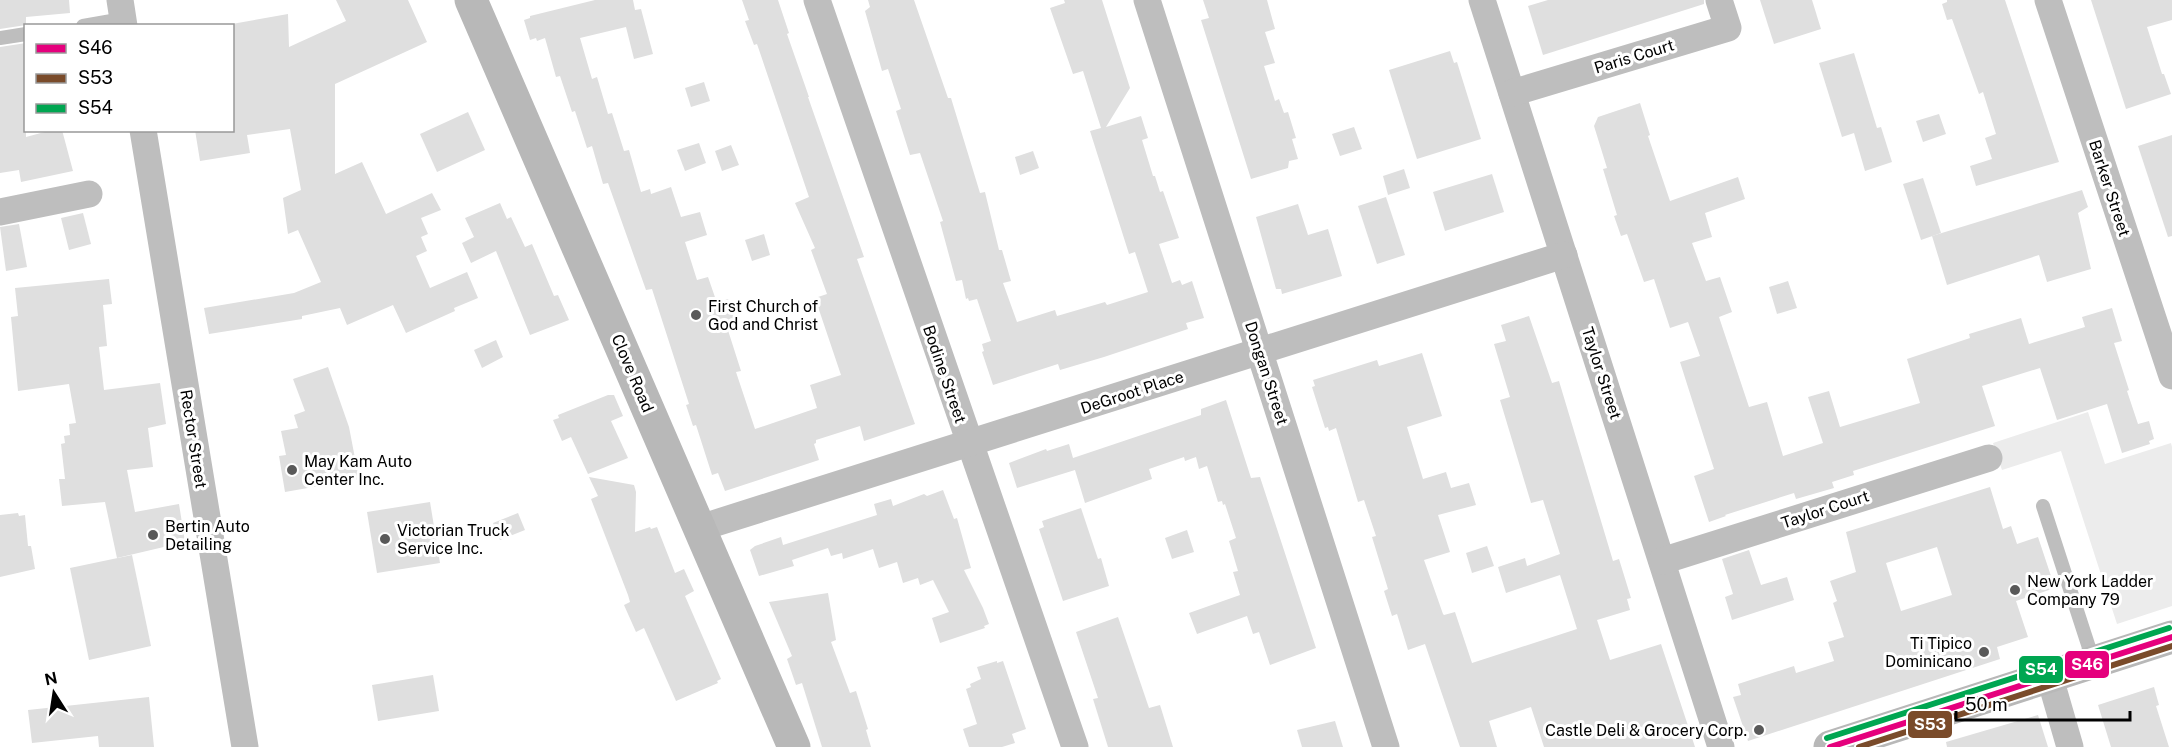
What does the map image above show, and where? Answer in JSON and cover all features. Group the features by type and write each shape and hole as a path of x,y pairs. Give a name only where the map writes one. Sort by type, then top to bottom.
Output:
{"street":[{"name":"Clove Road","path":"471,0 794,747"},
{"name":"Bodine Street","path":"817,0 1075,747"},
{"name":"Dongan Street","path":"1147,0 1386,747"},
{"name":"Taylor Street","path":"1482,0 1722,747"},
{"name":"Paris Court","path":"1512,93 1728,28 1719,0"},
{"name":"Barker Street","path":"2048,0 2172,376"},
{"name":"Rector Street","path":"143,132 245,747"},
{"path":"0,212 89,194"},
{"name":"DeGroot Place","path":"700,528 1564,255"},
{"name":"Taylor Court","path":"1662,561 1989,458"},
{"path":"1830,747 2172,637"},
{"path":"2050,678 2070,747"}],"lane":[{"path":"90,24 123,15"},
{"path":"0,38 24,34"},
{"path":"2043,506 2094,663"}],"shaded area":[{"path":"2088,412 2105,464 2171,443 2172,447 2172,606 2117,624 2061,451 2002,470 1993,443"}],"building":[{"path":"0,0 69,0 70,13 26,17 24,25 0,29"},
{"path":"336,0 408,0 427,42 335,84 335,174 362,162 386,214 432,193 441,210 421,218 428,234 421,237 427,251 416,256 430,288 467,272 478,298 406,333 393,305 347,325 340,308 302,316 302,319 209,334 204,308 294,293 321,282 298,230 288,234 283,198 301,190 290,129 247,135 250,153 200,161 195,132 234,132 234,24 232,24 288,14 289,47 346,21"},
{"path":"595,0 633,0 635,10 641,9 653,54 634,59 626,27 580,38 592,79 597,77 608,114 612,113 624,151 629,150 641,192 650,189 651,194 671,187 681,217 700,212 707,235 685,242 697,280 708,277 717,303 728,299 735,321 726,324 741,371 736,372 755,429 817,408 810,385 841,375 815,298 827,294 811,250 815,248 795,203 809,197 757,44 754,45 745,21 749,20 742,0 778,0 808,97 864,257 857,259 915,424 864,441 860,426 816,440 814,444 819,460 725,491 718,473 712,475 696,425 693,426 686,405 689,404 652,289 646,290 608,183 603,184 592,146 587,148 560,76 556,77 545,38 537,41 536,38 530,40 524,20 530,16"},
{"path":"868,0 914,0 948,98 951,98 980,193 985,192 999,250 1002,250 1011,281 1003,283 1017,322 1055,310 1057,316 1105,302 1107,305 1148,292 1135,252 1129,254 1090,131 1101,128 1083,71 1073,74 1050,8 1065,3 1064,0 1102,0 1130,88 1106,127 1141,116 1148,138 1142,140 1153,176 1155,176 1160,192 1163,191 1179,238 1159,244 1172,283 1180,280 1182,285 1192,281 1204,318 1186,323 1188,329 1104,357 1060,370 1058,364 993,385 982,352 984,351 982,344 991,341 977,299 969,301 968,298 966,299 962,280 956,281 940,222 943,221 920,153 910,155 896,111 901,109 888,69 882,71 865,11 870,7"},
{"path":"1203,0 1267,0 1275,29 1265,32 1275,63 1264,66 1275,101 1279,99 1284,113 1288,112 1296,138 1292,139 1298,159 1289,161 1288,168 1251,179 1201,20 1209,18"},
{"path":"1548,0 1704,0 1704,4 1543,55 1528,6"},
{"path":"1760,0 1812,0 1821,29 1774,44"},
{"path":"1947,0 2005,0 2059,162 1976,186 1970,166 1992,159 1985,138 1996,134 1983,92 1979,94 1952,19 1947,20 1942,4"},
{"path":"2091,0 2172,0 2172,20 2147,27 2171,94 2126,109"},
{"path":"24,43 24,132 26,132 26,137 45,132 63,132 73,171 21,182 19,170 0,173 0,47"},
{"path":"1450,51 1454,63 1457,62 1481,139 1417,159 1389,70"},
{"path":"1854,53 1877,128 1881,127 1892,162 1865,171 1854,133 1842,137 1819,63"},
{"path":"704,82 710,101 691,107 685,88"},
{"path":"1640,103 1650,135 1648,136 1670,201 1738,177 1745,199 1705,213 1712,237 1692,243 1706,281 1720,277 1732,312 1719,317 1749,407 1767,402 1783,456 1823,443 1808,397 1829,391 1840,427 1920,403 1907,359 1970,338 1969,334 2021,318 2029,344 2085,327 2082,317 2112,308 2122,341 2114,343 2129,390 2127,391 2138,424 2149,421 2154,439 2149,441 2150,444 2122,453 2107,404 2057,420 2040,368 1982,386 1995,426 1853,471 1854,475 1832,482 1834,488 1796,499 1794,493 1709,522 1694,476 1714,469 1680,362 1700,356 1688,322 1670,328 1654,279 1644,282 1627,234 1621,236 1603,169 1607,168 1594,126 1598,117"},
{"path":"468,112 485,150 437,172 420,134"},
{"path":"1939,114 1946,134 1923,142 1916,121"},
{"path":"1354,127 1362,149 1340,156 1332,134"},
{"path":"2172,135 2172,236 2168,237 2138,146"},
{"path":"699,143 706,163 685,171 677,150"},
{"path":"731,145 739,165 722,171 715,151"},
{"path":"1033,151 1039,168 1020,175 1015,157"},
{"path":"1404,169 1410,188 1388,195 1383,176"},
{"path":"1492,174 1504,212 1445,231 1433,192"},
{"path":"1923,178 1941,233 1921,240 1903,184"},
{"path":"2082,190 2088,207 2078,213 2091,269 2047,282 2039,255 1947,285 1932,236"},
{"path":"1386,197 1405,255 1377,264 1358,206"},
{"path":"500,203 507,219 511,217 525,247 532,244 554,296 558,295 569,320 530,335 496,251 471,263 462,243 474,237 465,218"},
{"path":"1298,204 1308,235 1328,229 1342,276 1282,294 1281,289 1276,289 1256,217"},
{"path":"83,213 91,244 69,250 61,218"},
{"path":"19,224 27,267 6,271 0,227"},
{"path":"764,234 770,255 752,261 745,240"},
{"path":"109,279 112,304 103,305 107,346 99,347 104,390 160,383 166,424 148,428 153,467 127,470 135,512 179,504 185,542 117,558 105,502 62,506 59,479 65,479 61,444 65,443 64,436 70,435 69,424 76,423 69,384 18,391 11,317 18,316 15,288"},
{"path":"1788,281 1797,308 1777,314 1769,287"},
{"path":"1529,316 1552,383 1559,381 1613,561 1619,559 1631,598 1627,599 1630,610 1597,620 1610,660 1661,644 1695,747 1544,747 1531,707 1489,721 1497,747 1460,747 1425,644 1408,650 1397,614 1392,616 1384,591 1388,589 1372,537 1376,536 1364,500 1358,502 1336,428 1329,431 1328,427 1325,428 1312,387 1315,386 1313,380 1377,360 1379,366 1422,353 1442,416 1407,427 1423,479 1446,472 1451,488 1469,483 1476,505 1438,515 1450,552 1424,560 1443,614 1455,612 1472,663 1577,629 1560,575 1506,593 1498,567 1525,558 1527,566 1560,554 1543,500 1531,503 1500,400 1510,397 1494,344 1506,341 1501,325"},
{"path":"496,340 503,357 482,368 474,350"},
{"path":"328,367 349,427 359,479 285,492 279,456 286,455 281,431 298,428 294,415 305,411 293,379"},
{"path":"608,395 614,395 623,416 611,421 628,458 588,474 571,437 562,441 553,420 559,418 558,415"},
{"path":"1226,400 1251,478 1260,477 1316,648 1270,665 1259,632 1253,634 1247,616 1197,634 1189,613 1240,595 1233,572 1238,571 1229,541 1236,538 1225,504 1223,505 1222,501 1218,502 1207,466 1199,469 1196,457 1185,461 1184,457 1149,469 1152,479 1085,503 1075,470 1017,488 1009,463 1046,449 1047,451 1069,444 1073,458 1201,415 1201,409"},
{"path":"589,477 634,485 636,492 635,532 657,527 675,573 684,569 694,591 685,596 721,679 717,681 718,683 676,701 644,628 636,632 624,605 630,602 591,499 598,496"},
{"path":"1990,487 2003,529 2011,526 2017,544 2038,537 2055,588 2016,601 2028,637 1997,647 2000,659 1748,741 1733,697 1741,695 1738,684 1794,666 1796,673 1834,661 1828,642 1844,637 1833,603 1837,601 1830,581 1856,572 1846,532","holes":["1937,547 1952,595 1901,611 1886,563"]},
{"path":"943,490 954,519 957,518 971,568 964,570 989,624 984,626 985,628 940,643 932,618 949,612 933,580 920,585 918,578 903,583 897,562 879,568 873,549 843,559 842,553 831,556 828,548 792,560 794,566 759,576 750,550 755,546 781,537 783,545 877,515 874,504 891,499 893,506 924,494 927,496"},
{"path":"430,502 440,563 377,573 367,512"},
{"path":"1081,508 1098,559 1101,558 1109,586 1063,601 1039,529 1044,527 1042,521"},
{"path":"18,513 19,516 25,515 28,546 31,546 35,569 0,577 0,515"},
{"path":"518,513 525,530 500,540 493,523"},
{"path":"1187,530 1194,552 1172,559 1165,538"},
{"path":"1487,546 1494,566 1472,573 1466,553"},
{"path":"1749,550 1761,585 1787,577 1794,600 1732,620 1725,597 1733,594 1722,559"},
{"path":"132,555 151,646 89,660 70,568"},
{"path":"828,593 836,640 831,642 850,693 856,691 871,747 822,747 802,683 796,685 787,659 792,656 769,602"},
{"path":"1118,617 1149,708 1160,705 1173,747 1108,747 1093,699 1098,698 1076,632"},
{"path":"997,661 997,663 1003,661 1026,729 1012,734 1015,743 1002,747 969,747 963,729 977,724 966,689 971,687 970,684 981,679 977,667"},
{"path":"433,675 439,711 378,721 372,685"},
{"path":"2154,687 2159,705 2156,706 2169,747 2111,747 2098,705"},
{"path":"149,697 154,747 99,747 98,736 32,743 28,710"},
{"path":"2038,715 2048,747 1947,747 1946,742"},
{"path":"1335,721 1343,747 1302,747 1297,730"}],"transit line":[{"name":"S54","path":"1827,738 2169,628"},
{"name":"S46","path":"1830,747 2172,637"},
{"name":"S53","path":"1859,747 2172,646"}],"place":[{"name":"First Church of God and Christ","path":"696,315"},
{"name":"May Kam Auto Center Inc.","path":"292,470"},
{"name":"Bertin Auto Detailing","path":"153,535"},
{"name":"Victorian Truck Service Inc.","path":"385,539"},
{"name":"New York Ladder Company 79","path":"2015,590"},
{"name":"Ti Tipico Dominicano","path":"1984,652"},
{"name":"Castle Deli & Grocery Corp.","path":"1759,730"}]}
